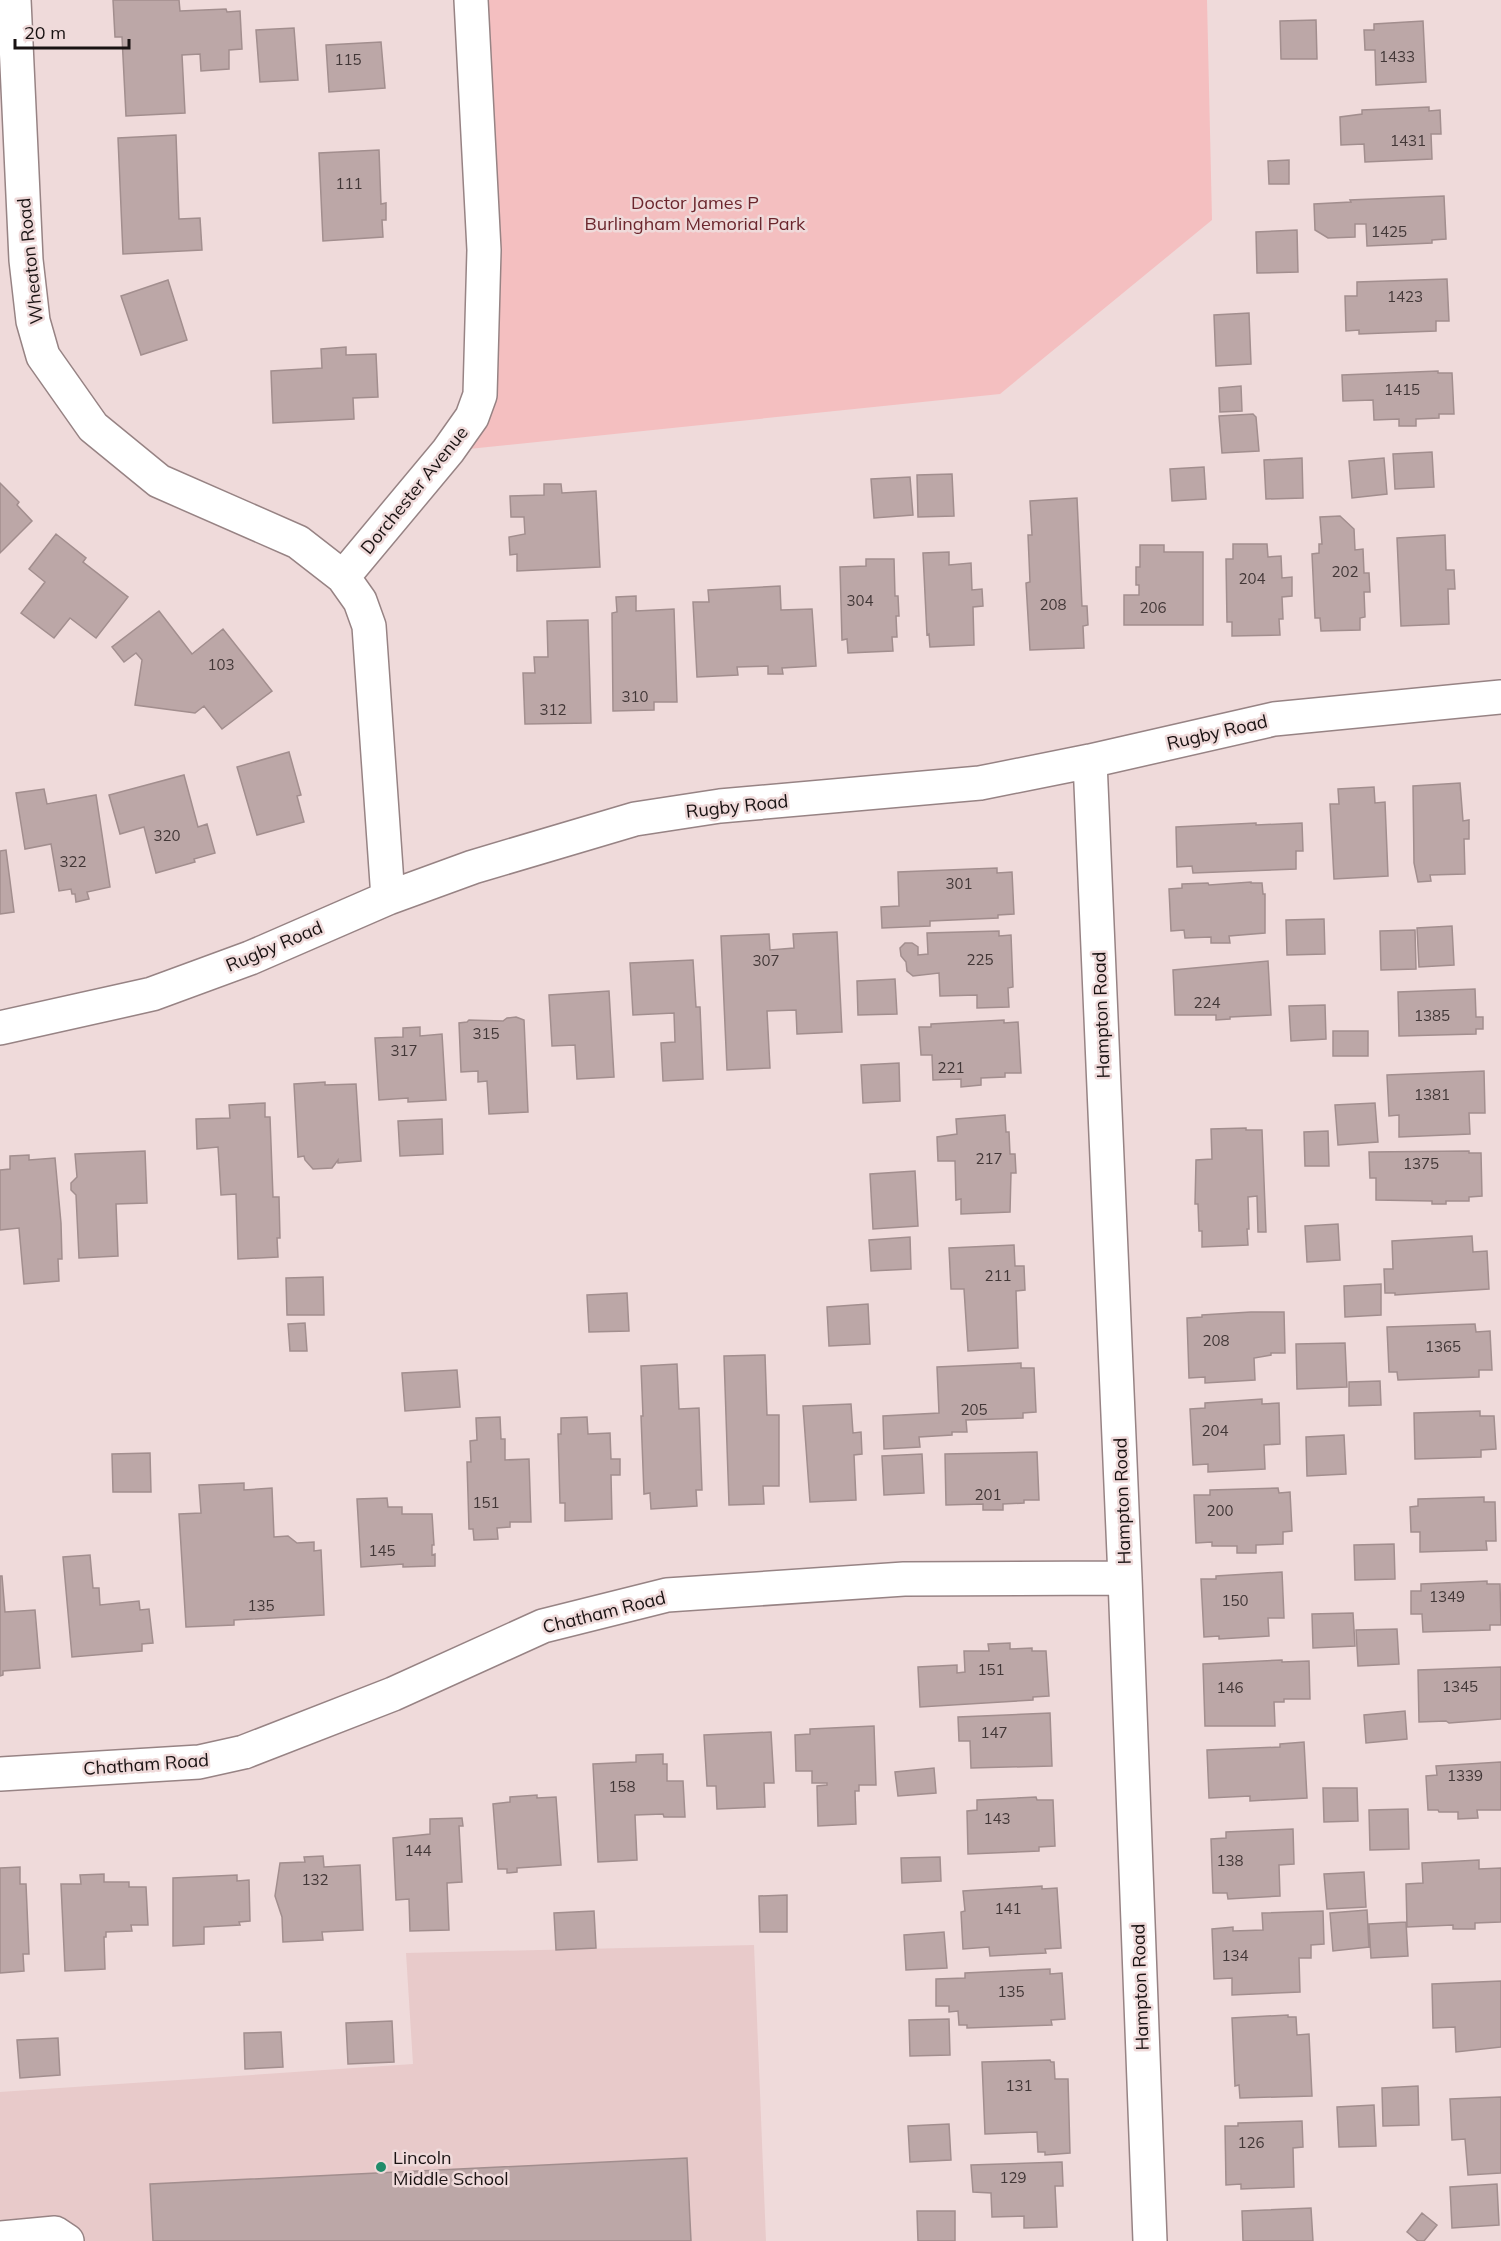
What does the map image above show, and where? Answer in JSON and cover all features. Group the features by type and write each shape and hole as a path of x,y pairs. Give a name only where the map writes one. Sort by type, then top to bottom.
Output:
{"street":[{"name":"Wheaton Road","path":"14,0 26,260 33,321 43,356 93,428 159,481 298,542 343,576"},
{"name":"Dorchester Avenue","path":"343,576 448,452 472,417 480,395 484,250 471,0"},
{"path":"343,576 360,600 369,626 388,898"},
{"name":"Rugby Road","path":"0,1028 152,994 250,958 388,898 472,867 635,819 720,806 980,783 1090,761 1274,719 1501,698"},
{"name":"Hampton Road","path":"1090,761 1125,1578 1150,2241"},
{"name":"Chatham Road","path":"0,1773 199,1762 244,1752 393,1694 543,1626 667,1595 904,1579 1125,1578"},
{"path":"0,2238 55,2233 67,2241"}],"shaded area":[{"name":"Lincoln Middle School","path":"754,1945 766,2241 0,2241 0,2092 413,2064 406,1953"}],"green space":[{"name":"Doctor James P Burlingham Memorial Park","path":"471,0 1207,0 1212,220 1000,394 449,451 472,417"}],"building":[{"path":"113,0 179,0 180,11 226,9 227,12 240,11 242,49 229,50 229,69 201,71 200,54 182,55 185,113 126,116 122,37 115,37"},
{"path":"1316,20 1317,59 1281,59 1280,21"},
{"path":"1423,21 1426,82 1376,85 1375,50 1365,50 1364,30 1374,30 1374,24"},
{"path":"294,28 298,80 260,82 256,30"},
{"path":"381,42 385,88 329,92 326,45"},
{"path":"1429,107 1429,111 1440,110 1441,134 1431,134 1432,159 1365,162 1364,144 1341,145 1340,117 1362,114 1362,110"},
{"path":"176,135 179,219 200,218 202,250 123,254 118,138"},
{"path":"379,150 381,204 386,203 386,220 382,220 383,237 323,241 319,153"},
{"path":"1289,160 1289,184 1269,184 1268,161"},
{"path":"1444,196 1446,239 1432,240 1432,243 1367,246 1366,224 1355,224 1355,237 1328,238 1315,230 1314,204"},
{"path":"1297,230 1298,272 1257,273 1256,232"},
{"path":"1447,279 1449,321 1436,321 1436,331 1359,334 1359,330 1346,331 1345,296 1357,296 1357,282"},
{"path":"168,280 187,340 141,355 121,296"},
{"path":"1249,313 1251,364 1216,366 1214,315"},
{"path":"346,347 346,355 376,354 378,397 353,398 354,419 273,423 271,371 322,368 321,349"},
{"path":"1438,371 1438,373 1452,373 1454,414 1439,414 1439,418 1416,419 1416,426 1399,426 1399,419 1374,420 1373,400 1343,401 1342,375"},
{"path":"1241,386 1242,411 1220,412 1219,388"},
{"path":"1253,414 1256,417 1259,451 1222,453 1219,416"},
{"path":"1432,452 1434,487 1395,489 1393,454"},
{"path":"1302,458 1303,498 1266,499 1264,460"},
{"path":"1384,458 1387,494 1352,498 1349,461"},
{"path":"1204,467 1206,499 1172,501 1170,469"},
{"path":"952,474 954,516 918,517 917,475"},
{"path":"910,477 913,515 874,518 871,479"},
{"path":"0,483 19,502 17,505 32,521 0,553"},
{"path":"544,484 561,484 562,493 596,491 600,567 517,571 517,554 510,555 509,537 525,534 524,517 511,517 510,496 544,495"},
{"path":"1077,498 1082,606 1087,606 1088,625 1083,626 1084,648 1030,650 1026,583 1030,582 1028,535 1032,535 1030,501"},
{"path":"1340,516 1354,529 1355,550 1363,549 1364,573 1369,573 1370,592 1364,592 1365,617 1360,618 1360,630 1321,631 1320,618 1315,618 1312,554 1319,553 1319,544 1322,544 1320,517"},
{"path":"56,534 86,558 83,562 128,597 96,638 70,618 54,638 21,613 45,582 29,569"},
{"path":"1445,535 1446,570 1454,570 1455,589 1448,589 1449,624 1401,626 1397,538"},
{"path":"1233,544 1267,544 1268,557 1281,556 1282,578 1292,577 1292,596 1282,597 1283,619 1279,619 1280,635 1232,636 1232,622 1227,622 1226,559 1233,559"},
{"path":"1140,545 1164,545 1164,552 1203,552 1203,625 1124,625 1124,595 1139,595 1139,585 1136,585 1136,567 1140,567"},
{"path":"949,552 949,565 971,563 972,590 982,589 983,606 973,607 974,645 930,647 929,634 927,635 923,553"},
{"path":"866,559 894,559 895,596 898,596 899,616 896,616 897,637 892,637 893,651 848,653 847,639 842,640 840,567 866,566"},
{"path":"780,586 781,610 812,609 816,666 782,668 783,674 768,674 768,666 737,667 738,675 697,677 693,602 709,602 708,590"},
{"path":"636,596 636,611 674,609 677,702 654,702 654,710 613,711 612,613 617,612 616,597"},
{"path":"159,611 192,654 223,629 272,691 222,729 204,706 195,713 135,705 142,660 136,653 124,662 112,647"},
{"path":"588,620 591,723 525,724 523,673 535,673 534,657 548,657 547,621"},
{"path":"289,752 301,795 297,796 304,822 257,835 237,767"},
{"path":"184,775 198,827 207,824 215,853 194,859 195,862 156,873 144,827 120,834 109,795"},
{"path":"1460,783 1463,821 1469,820 1469,839 1464,839 1465,874 1430,875 1431,881 1418,882 1414,863 1413,786"},
{"path":"1374,787 1375,803 1385,802 1388,876 1334,879 1330,804 1339,804 1338,789"},
{"path":"44,789 47,804 96,795 110,887 87,892 89,899 76,902 75,894 72,894 71,889 59,891 51,844 25,849 16,793"},
{"path":"1256,823 1256,825 1302,823 1303,851 1296,851 1296,869 1193,873 1192,866 1177,867 1176,827"},
{"path":"6,850 14,912 0,914 0,851"},
{"path":"997,868 997,873 1012,872 1014,914 998,915 998,918 930,921 930,926 882,928 881,907 899,906 898,872"},
{"path":"1262,883 1263,894 1265,894 1265,933 1229,936 1230,943 1211,943 1211,937 1185,938 1184,930 1171,931 1169,889 1182,888 1182,884"},
{"path":"1324,919 1325,954 1287,955 1286,920"},
{"path":"1452,926 1454,965 1419,967 1417,928"},
{"path":"1415,930 1416,969 1381,970 1380,931"},
{"path":"999,931 999,936 1011,935 1013,987 1008,988 1009,1007 977,1008 977,995 940,996 939,973 913,976 907,971 906,962 901,956 900,948 905,943 912,943 918,947 918,955 928,954 927,933"},
{"path":"837,932 842,1032 797,1034 796,1010 767,1011 770,1068 727,1070 721,936 769,934 770,950 794,948 793,934"},
{"path":"693,960 696,1007 700,1007 703,1079 663,1081 661,1043 675,1042 674,1013 633,1015 630,963"},
{"path":"1268,961 1271,1015 1216,1020 1216,1015 1175,1015 1173,970"},
{"path":"895,979 897,1014 858,1015 857,981"},
{"path":"1475,989 1476,1017 1483,1017 1483,1029 1476,1029 1476,1034 1399,1036 1398,992"},
{"path":"609,991 614,1077 577,1079 575,1045 552,1046 549,995"},
{"path":"1325,1005 1326,1039 1291,1041 1289,1006"},
{"path":"516,1017 524,1020 528,1112 489,1114 487,1081 478,1082 478,1071 461,1072 459,1023 469,1020 503,1021"},
{"path":"1004,1020 1004,1023 1018,1022 1021,1073 1005,1073 1005,1077 981,1078 981,1085 961,1087 961,1079 933,1080 932,1055 921,1055 919,1027 931,1027 931,1024"},
{"path":"420,1027 420,1036 442,1034 446,1100 408,1102 408,1098 379,1100 375,1038 403,1037 403,1028"},
{"path":"1333,1031 1368,1031 1368,1056 1333,1056"},
{"path":"899,1063 900,1101 863,1103 861,1065"},
{"path":"1484,1071 1485,1113 1469,1113 1470,1134 1399,1137 1399,1115 1389,1116 1387,1075"},
{"path":"325,1082 325,1085 356,1084 361,1161 338,1163 338,1160 332,1168 313,1169 304,1156 298,1157 294,1084"},
{"path":"265,1103 265,1117 270,1117 273,1197 279,1197 278,1257 238,1259 236,1194 221,1195 218,1147 197,1149 196,1119 230,1118 229,1105"},
{"path":"1375,1103 1378,1142 1338,1145 1335,1105"},
{"path":"1005,1115 1006,1132 1009,1132 1010,1154 1015,1154 1016,1173 1011,1173 1010,1212 961,1214 961,1199 956,1200 955,1161 938,1161 937,1137 957,1134 956,1119"},
{"path":"442,1119 443,1154 400,1156 398,1121"},
{"path":"1246,1128 1246,1130 1262,1130 1266,1232 1258,1232 1257,1196 1248,1197 1248,1245 1202,1247 1198,1204 1195,1204 1196,1160 1212,1159 1211,1129"},
{"path":"1328,1131 1329,1166 1305,1166 1304,1132"},
{"path":"145,1151 147,1203 116,1204 118,1256 79,1258 76,1195 71,1190 71,1183 77,1177 75,1154"},
{"path":"1469,1151 1469,1153 1481,1153 1482,1196 1469,1197 1469,1201 1446,1201 1446,1204 1432,1204 1432,1201 1376,1200 1376,1178 1370,1178 1369,1152"},
{"path":"29,1155 29,1160 55,1158 61,1223 62,1259 58,1259 59,1281 24,1284 19,1228 0,1230 0,1170 10,1169 10,1156"},
{"path":"915,1171 918,1226 873,1229 870,1174"},
{"path":"1338,1224 1340,1260 1307,1262 1305,1226"},
{"path":"1472,1236 1473,1252 1487,1251 1489,1289 1395,1295 1395,1293 1385,1293 1384,1269 1393,1269 1392,1241"},
{"path":"910,1237 911,1269 871,1271 869,1240"},
{"path":"1014,1245 1015,1266 1024,1266 1025,1290 1016,1291 1018,1348 968,1351 964,1289 951,1289 949,1248"},
{"path":"323,1277 324,1315 287,1315 286,1278"},
{"path":"1381,1284 1381,1315 1345,1317 1344,1286"},
{"path":"627,1293 629,1331 589,1332 587,1295"},
{"path":"868,1304 870,1344 829,1346 827,1307"},
{"path":"1251,1312 1284,1312 1285,1353 1271,1353 1271,1355 1254,1358 1255,1380 1205,1383 1205,1377 1189,1378 1187,1318"},
{"path":"305,1323 307,1351 290,1351 288,1324"},
{"path":"1475,1324 1476,1332 1490,1331 1492,1370 1479,1370 1479,1377 1398,1380 1397,1372 1389,1372 1387,1327"},
{"path":"1345,1343 1347,1387 1297,1389 1296,1344"},
{"path":"765,1355 767,1415 779,1415 779,1486 763,1486 764,1504 729,1505 724,1356"},
{"path":"1021,1363 1021,1368 1034,1368 1036,1412 1023,1413 1023,1418 966,1420 967,1432 919,1437 920,1447 884,1449 883,1416 939,1413 937,1367"},
{"path":"677,1364 679,1409 699,1408 702,1490 696,1490 697,1506 651,1509 650,1493 644,1494 641,1366"},
{"path":"457,1370 460,1407 405,1411 402,1373"},
{"path":"1380,1381 1381,1405 1349,1406 1349,1382"},
{"path":"1262,1399 1262,1404 1279,1403 1280,1444 1264,1445 1265,1469 1208,1472 1208,1464 1193,1465 1190,1409 1205,1408 1205,1403"},
{"path":"851,1404 853,1433 861,1432 862,1454 854,1455 856,1500 810,1502 803,1406"},
{"path":"1480,1411 1480,1416 1494,1416 1496,1449 1481,1450 1481,1457 1415,1459 1414,1413"},
{"path":"500,1417 501,1439 505,1439 505,1460 529,1459 531,1522 510,1522 510,1527 497,1528 498,1539 474,1540 473,1529 469,1529 467,1462 471,1462 470,1441 477,1440 476,1418"},
{"path":"587,1417 588,1434 610,1433 611,1459 620,1459 620,1475 611,1475 612,1519 565,1521 565,1503 560,1503 558,1434 561,1434 561,1418"},
{"path":"1344,1435 1346,1474 1307,1476 1306,1437"},
{"path":"1037,1452 1039,1500 1003,1504 1003,1510 983,1510 983,1504 946,1505 945,1454"},
{"path":"150,1453 151,1492 113,1492 112,1454"},
{"path":"922,1454 924,1493 884,1495 882,1456"},
{"path":"244,1483 244,1490 272,1488 274,1537 288,1536 297,1543 314,1542 314,1551 321,1550 324,1615 234,1620 234,1625 186,1627 179,1514 201,1513 199,1485"},
{"path":"1278,1488 1279,1493 1290,1492 1292,1531 1283,1532 1283,1544 1256,1545 1256,1553 1237,1553 1237,1546 1212,1546 1212,1542 1196,1543 1194,1495 1210,1495 1210,1490"},
{"path":"1484,1497 1484,1502 1495,1502 1496,1541 1486,1541 1487,1550 1420,1552 1420,1532 1411,1532 1410,1507 1418,1506 1418,1499"},
{"path":"387,1498 388,1507 402,1507 402,1514 432,1514 434,1545 432,1545 432,1555 435,1554 435,1566 403,1567 403,1564 361,1567 357,1499"},
{"path":"1394,1544 1395,1579 1355,1580 1354,1545"},
{"path":"90,1555 93,1588 99,1588 100,1605 139,1601 140,1610 149,1609 153,1643 142,1644 142,1651 72,1657 63,1557"},
{"path":"1282,1572 1284,1618 1268,1618 1269,1636 1219,1639 1219,1636 1204,1637 1201,1579"},
{"path":"0,1576 2,1576 5,1612 35,1610 40,1668 3,1671 3,1675 0,1676"},
{"path":"1487,1581 1487,1584 1500,1584 1501,1625 1490,1625 1490,1630 1423,1632 1422,1614 1411,1614 1411,1591 1421,1591 1421,1584"},
{"path":"1353,1613 1355,1646 1313,1648 1312,1614"},
{"path":"1397,1629 1399,1664 1358,1666 1356,1630"},
{"path":"1010,1643 1010,1649 1032,1648 1032,1651 1046,1651 1049,1696 1033,1697 1033,1700 920,1707 918,1667 957,1665 957,1673 965,1672 964,1651 989,1651 988,1644"},
{"path":"1282,1660 1282,1662 1309,1661 1310,1699 1284,1699 1284,1702 1274,1702 1275,1726 1205,1726 1203,1664"},
{"path":"1501,1667 1501,1719 1449,1723 1446,1721 1419,1722 1418,1670"},
{"path":"1405,1711 1407,1739 1366,1743 1364,1715"},
{"path":"1050,1713 1052,1766 971,1768 970,1741 959,1741 958,1717"},
{"path":"874,1726 876,1785 859,1785 859,1791 855,1791 856,1824 818,1826 817,1786 827,1785 827,1783 812,1783 812,1771 796,1771 795,1735 810,1734 810,1729"},
{"path":"771,1732 774,1783 764,1783 765,1807 717,1809 716,1786 707,1786 704,1735"},
{"path":"1304,1742 1307,1798 1250,1801 1250,1796 1209,1798 1207,1750 1280,1747 1280,1744"},
{"path":"663,1754 663,1764 667,1764 667,1781 683,1781 685,1817 664,1817 663,1814 635,1815 637,1860 598,1862 593,1764 636,1762 636,1755"},
{"path":"1501,1762 1501,1810 1477,1810 1478,1818 1458,1819 1458,1812 1428,1810 1426,1776 1437,1775 1436,1766"},
{"path":"934,1768 936,1793 898,1796 895,1772"},
{"path":"1323,1788 1357,1788 1358,1821 1324,1822"},
{"path":"537,1795 537,1798 556,1797 561,1865 517,1868 517,1872 507,1873 507,1869 498,1869 493,1804 510,1802 510,1797"},
{"path":"1036,1797 1037,1800 1053,1800 1055,1846 1039,1847 1039,1851 968,1854 967,1811 977,1810 977,1800"},
{"path":"1408,1809 1409,1849 1370,1850 1369,1810"},
{"path":"462,1818 463,1826 459,1826 462,1882 447,1883 449,1930 410,1931 409,1899 396,1900 393,1838 430,1834 430,1819"},
{"path":"1293,1829 1294,1864 1279,1865 1280,1896 1228,1899 1227,1893 1213,1893 1211,1839 1226,1838 1226,1832"},
{"path":"323,1856 324,1867 360,1865 363,1930 322,1932 323,1940 283,1942 282,1917 275,1896 280,1863 305,1862 304,1857"},
{"path":"940,1857 941,1881 902,1883 901,1858"},
{"path":"1479,1860 1479,1869 1501,1868 1501,1922 1475,1923 1475,1929 1453,1929 1453,1925 1407,1927 1406,1884 1423,1883 1422,1863"},
{"path":"20,1867 20,1884 26,1884 29,1954 23,1954 24,1971 0,1973 0,1868"},
{"path":"1364,1872 1366,1907 1327,1909 1324,1874"},
{"path":"104,1874 104,1882 129,1882 129,1887 146,1887 148,1925 131,1925 132,1931 106,1932 106,1937 104,1937 105,1969 65,1971 61,1884 81,1884 80,1875"},
{"path":"237,1875 237,1881 249,1880 250,1921 239,1922 240,1925 204,1927 204,1944 173,1946 173,1878"},
{"path":"1042,1886 1042,1889 1057,1888 1061,1948 1045,1949 1046,1953 990,1956 989,1947 963,1949 961,1912 965,1911 963,1891"},
{"path":"787,1895 787,1932 760,1932 759,1896"},
{"path":"1367,1910 1369,1947 1333,1951 1330,1913"},
{"path":"594,1911 596,1948 556,1950 554,1913"},
{"path":"1323,1911 1324,1944 1311,1945 1311,1958 1299,1958 1300,1992 1232,1995 1232,1978 1214,1979 1212,1929 1233,1927 1233,1931 1263,1930 1262,1913"},
{"path":"1406,1922 1408,1956 1371,1958 1369,1924"},
{"path":"944,1932 947,1968 906,1970 904,1935"},
{"path":"1050,1969 1050,1974 1062,1973 1065,2019 1051,2020 1052,2025 967,2028 967,2025 959,2025 958,2011 949,2012 949,2006 936,2006 936,1979 965,1978 965,1973"},
{"path":"1501,1981 1501,2047 1456,2052 1455,2027 1433,2028 1432,1984"},
{"path":"1288,2015 1288,2017 1296,2017 1297,2035 1309,2034 1312,2096 1240,2098 1239,2085 1235,2086 1232,2018"},
{"path":"949,2019 950,2055 910,2056 909,2020"},
{"path":"392,2021 394,2062 348,2064 346,2023"},
{"path":"281,2032 283,2067 245,2069 244,2033"},
{"path":"58,2038 60,2075 20,2078 17,2040"},
{"path":"1050,2060 1054,2062 1055,2079 1068,2079 1070,2153 1045,2155 1045,2152 1038,2152 1037,2132 985,2134 982,2062"},
{"path":"1418,2086 1419,2125 1383,2126 1382,2088"},
{"path":"1501,2097 1501,2173 1468,2175 1465,2139 1452,2140 1450,2099"},
{"path":"1374,2105 1376,2146 1339,2147 1337,2107"},
{"path":"1302,2121 1303,2147 1293,2148 1294,2187 1241,2189 1241,2184 1226,2185 1225,2126 1238,2126 1238,2123"},
{"path":"949,2124 951,2160 910,2162 908,2126"},
{"path":"687,2158 691,2241 153,2241 150,2184"},
{"path":"1062,2162 1063,2186 1055,2186 1057,2227 1024,2228 1024,2216 992,2217 991,2193 973,2192 971,2165"},
{"path":"1497,2184 1499,2225 1452,2228 1450,2187"},
{"path":"1311,2208 1313,2241 1243,2241 1242,2211"},
{"path":"917,2211 955,2211 955,2241 918,2241"},
{"path":"1422,2213 1437,2225 1424,2241 1418,2241 1407,2232"}],"place":[{"name":"Lincoln Middle School","path":"381,2167"}]}
